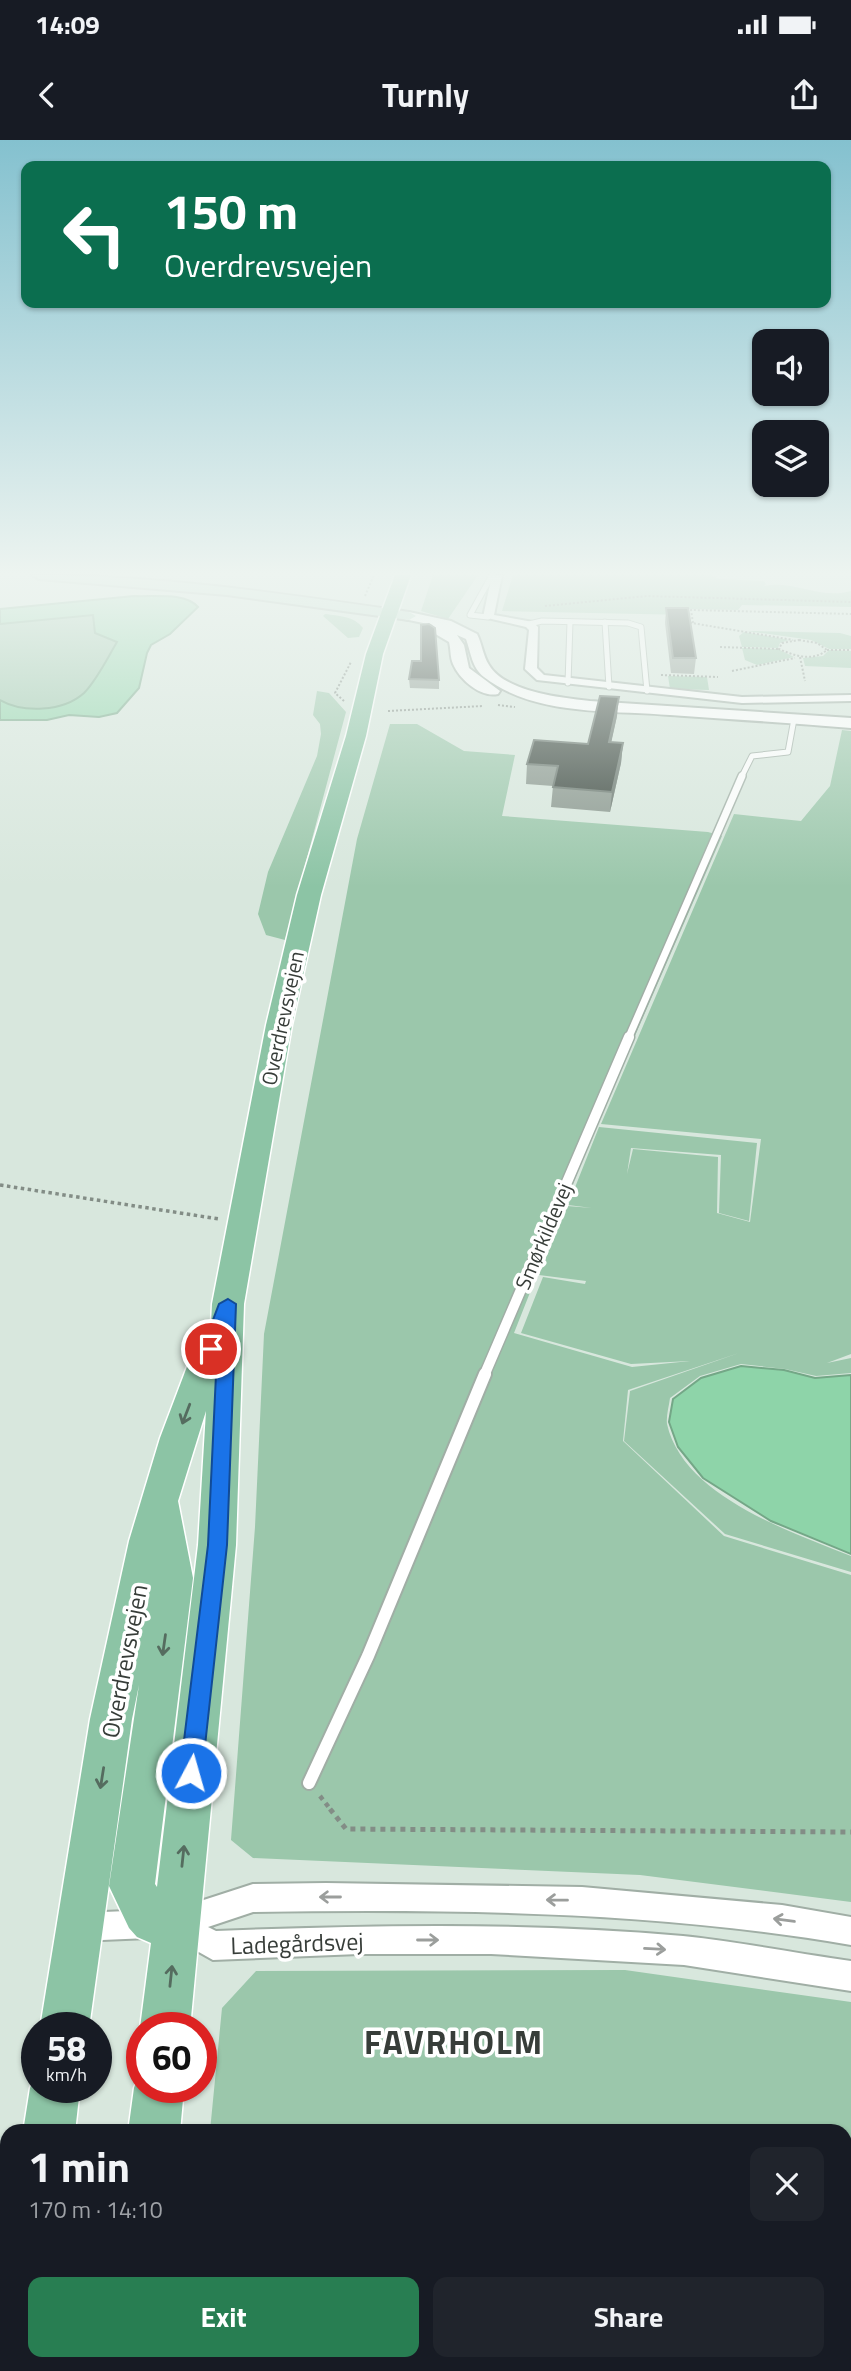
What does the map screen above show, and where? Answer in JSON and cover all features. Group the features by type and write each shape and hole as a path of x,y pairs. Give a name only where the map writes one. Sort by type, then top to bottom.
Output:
{"main road":[{"name":"Overdrevsvejen","path":"356,736 359,712 374,679"},
{"name":"Overdrevsvejen","path":"167,2012 217,1545 228,1304 241,1222 279,1025 309,895 356,736 383,679"},
{"name":"Overdrevsvejen","path":"66,2012 111,1719 160,1495 177,1438 228,1304"},
{"path":"160,1495 174,1578 132,1886 145,1912 154,1922 176,1923"},
{"path":"50,2124 53,2103"},
{"path":"155,2124 157,2103"}],"street":[{"path":"473,679 485,688 535,704 565,708 851,723"},
{"path":"496,679 503,684 551,699 697,713"},
{"path":"547,679 647,691 773,701 851,698"},
{"name":"Ladegårdsvej","path":"176,1923 253,1898 326,1897 582,1901 782,1919 851,1931"},
{"path":"78,1927 176,1923"},
{"name":"Ladegårdsvej","path":"176,1923 213,1946 359,1940 491,1940 684,1951 851,1976"}],"lane":[{"path":"609,679 609,687"},
{"path":"646,679 647,691"},
{"name":"Smørkildevej","path":"309,1783 368,1656 526,1274 746,767 752,756 788,752 794,719"}],"path":[{"path":"0,1185 241,1222"},
{"path":"309,1783 346,1829 851,1832"}],"shaded area":[{"path":"0,679 95,679 84,693 54,707 31,709 0,700"},
{"path":"95,679 141,679 139,688 117,713 99,717 69,715 47,720 0,720 0,700 31,709 54,707 75,699"},
{"path":"668,679 707,679 709,690 670,689"},
{"path":"317,691 329,693 346,712 285,940 266,935 258,914 268,872 317,756 321,734 320,724 313,715"},
{"path":"390,724 417,724 464,751 515,755 502,816 708,832 722,836 597,1123 514,1333 632,1367 690,1361 631,1364 521,1333 543,1277 585,1284 586,1281 539,1275 567,1206 592,1208 568,1205 599,1127 757,1143 749,1221 719,1213 721,1155 631,1148 627,1174 633,1149 718,1157 717,1213 750,1222 761,1139 601,1124 734,814 801,821 830,786 842,730 851,731 851,1354 827,1363 851,1358 851,1373 816,1376 741,1364 700,1376 670,1398 667,1424 677,1449 694,1472 716,1491 771,1523 851,1556 851,1572 725,1534 624,1441 630,1391 739,1353 628,1390 623,1441 724,1536 851,1575 851,1902 640,1875 253,1858 231,1840 255,1527 264,1334 357,839"},
{"path":"741,1366 784,1370 815,1378 851,1375 851,1554 771,1521 703,1478 678,1447 669,1422 673,1399 701,1378"},
{"path":"625,1970 851,2002 851,2124 211,2124 213,2103 217,2103 217,2059 222,2008 256,1971"}],"building":[{"path":"600,696 619,697 609,742 623,743 612,792 553,787 558,766 527,764 534,740 588,744"}],"district":[{"name":"FAVRHOLM","path":"454,2042"}],"route":[{"path":"191,1773 217,1545 228,1304 211,1349"}]}
